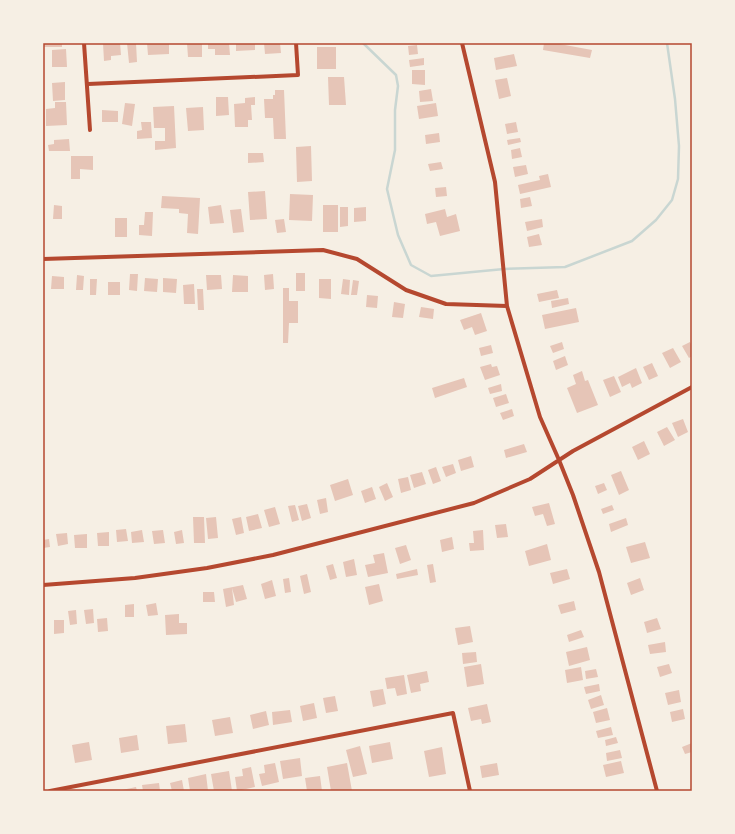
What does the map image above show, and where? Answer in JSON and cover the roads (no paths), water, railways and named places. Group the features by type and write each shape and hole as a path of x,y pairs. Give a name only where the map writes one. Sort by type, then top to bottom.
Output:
{"street":[{"path":"84,43 90,130"},
{"path":"88,84 298,75 296,43"},
{"path":"462,43 495,182 507,306 540,417 573,495 599,572 657,791"},
{"path":"43,259 323,250 357,259 406,290 446,304 507,306"},
{"path":"43,585 135,578 207,568 273,555 474,504 530,479 573,450 692,387"},
{"path":"50,791 453,713 470,791"}],"waterway":[{"path":"363,43 396,75 398,86 395,110 395,150 387,189 398,235 411,265 431,276 504,269 565,267 632,241 656,220 672,200 678,179 679,146 675,99 667,43"}]}
